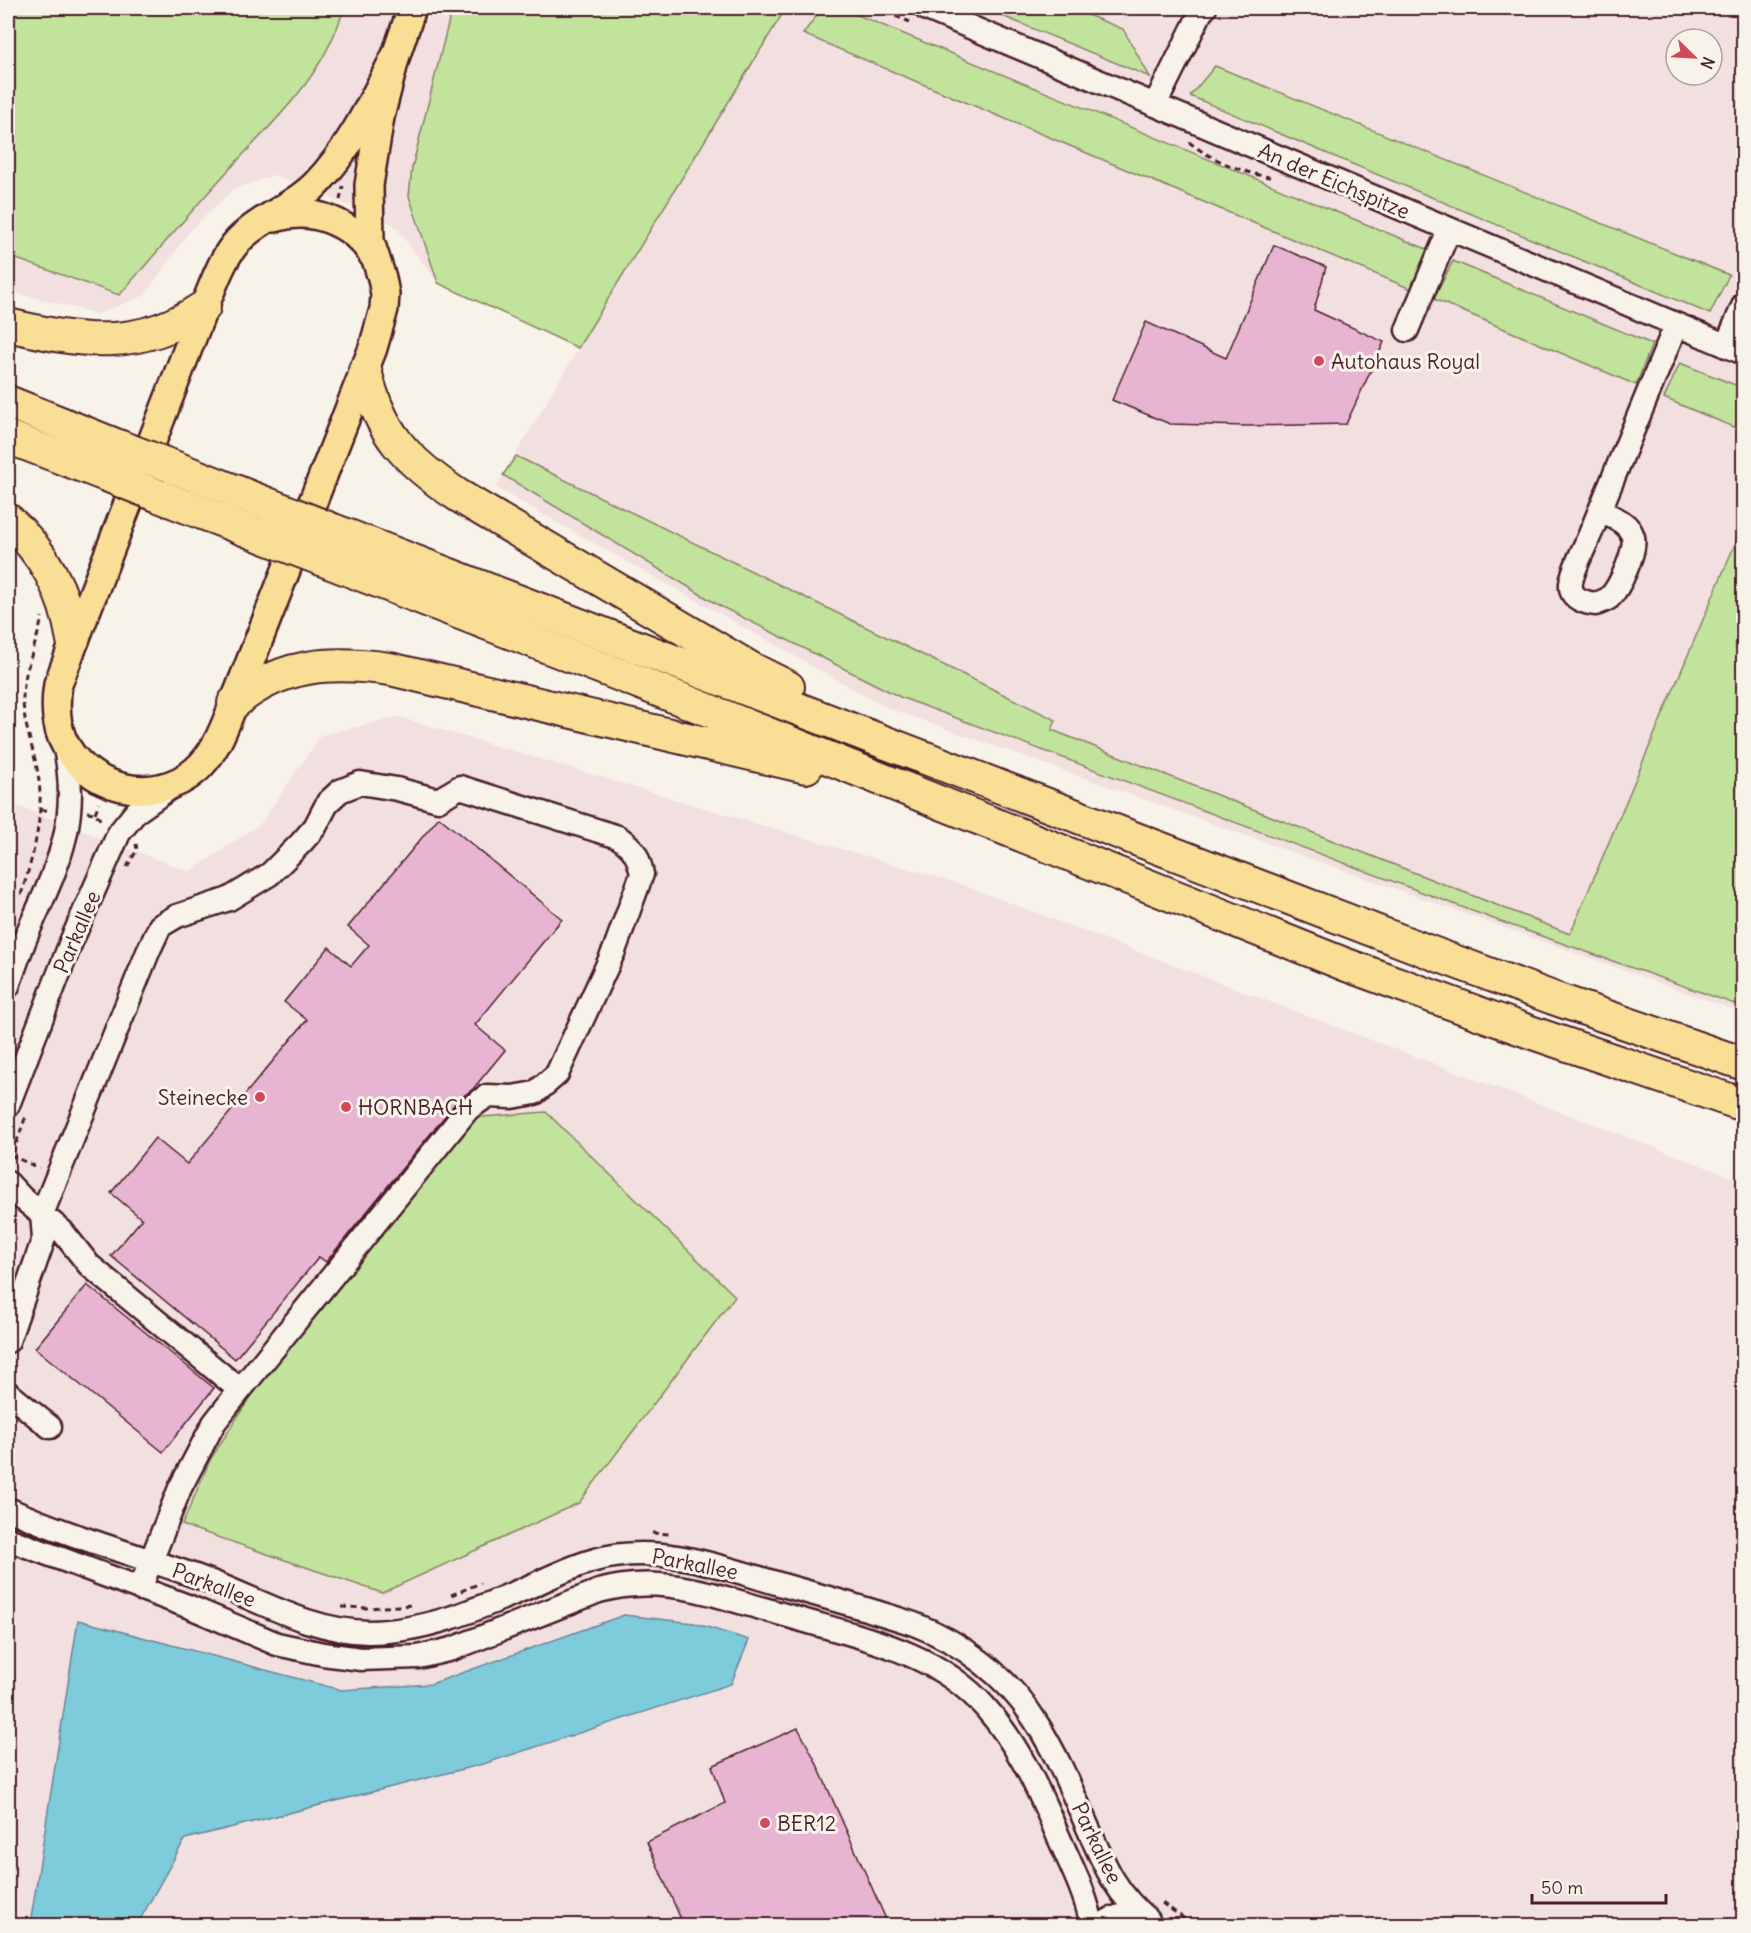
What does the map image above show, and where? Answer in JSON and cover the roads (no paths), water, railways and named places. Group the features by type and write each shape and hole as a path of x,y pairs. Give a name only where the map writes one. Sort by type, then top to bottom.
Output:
{"highway":[{"path":"8,325 69,338 109,340 171,327 204,307"},
{"path":"365,370 376,410 389,433 417,464 459,496 750,668 1003,789"},
{"path":"8,402 1003,789 1553,998 1743,1064"},
{"path":"8,437 645,685 1052,849 1440,1000 1743,1105"},
{"path":"8,520 31,544 59,586 70,617 73,640"},
{"path":"234,703 264,681 291,671 340,664 390,669 789,762 1052,849"}],"main road":[{"path":"396,55 354,133 324,176 301,198 245,234 228,254 204,307 73,640 58,684 56,698 58,726 63,739 79,764 107,783 121,788 147,790 179,781 195,771 213,752 234,703 365,370 384,309 382,278 369,227 369,185 380,117 396,55 412,8"},
{"path":"266,220 279,216 302,214 332,220 358,236 376,260"}],"street":[{"name":"An der Eichspitze","path":"925,8 1735,350"},
{"path":"1155,105 1205,8"},
{"path":"1407,330 1449,230"},
{"path":"1735,350 1743,304"},
{"path":"1600,511 1676,325"},
{"name":"Parkallee","path":"9,982 56,868 65,837 70,811 71,777 63,739"},
{"name":"Parkallee","path":"8,1105 71,942 119,833 136,812 179,781"},
{"path":"8,1341 44,1238 42,1214 56,1175 160,926 177,916 229,899 270,874 315,827 328,802 340,791 360,783 397,789 438,800 460,787 618,837 632,847 642,874 614,951 557,1074 535,1093 513,1098 487,1096 468,1109 240,1390 214,1423 180,1488 140,1588"},
{"path":"12,1193 42,1214 62,1232 89,1265 240,1390"},
{"path":"8,1393 50,1427"},
{"name":"Parkallee","path":"8,1509 72,1535 212,1582 309,1622 333,1628 368,1632 443,1622 575,1567 620,1555 643,1553 690,1559 914,1624 938,1633 978,1660 1000,1678 1033,1717 1060,1764 1108,1871 1125,1898 1153,1915"},
{"name":"Parkallee","path":"8,1539 190,1607 277,1644 361,1659 418,1657 452,1649 590,1594 620,1585 642,1584 688,1588 884,1644 927,1662 949,1676 984,1706 1007,1735 1037,1787 1086,1902 1092,1926"},
{"name":"Parkallee","path":"1101,1926 1109,1920 1125,1915 1153,1915"}],"water":[{"path":"624,1615 694,1623 749,1640 731,1684 483,1764 185,1839 137,1925 30,1925 78,1620 341,1690 431,1684"}],"place":[{"name":"Autohaus Royal","path":"1319,361"},
{"name":"Steinecke","path":"260,1097"},
{"name":"HORNBACH","path":"346,1107"},
{"name":"BER12","path":"765,1823"}]}
